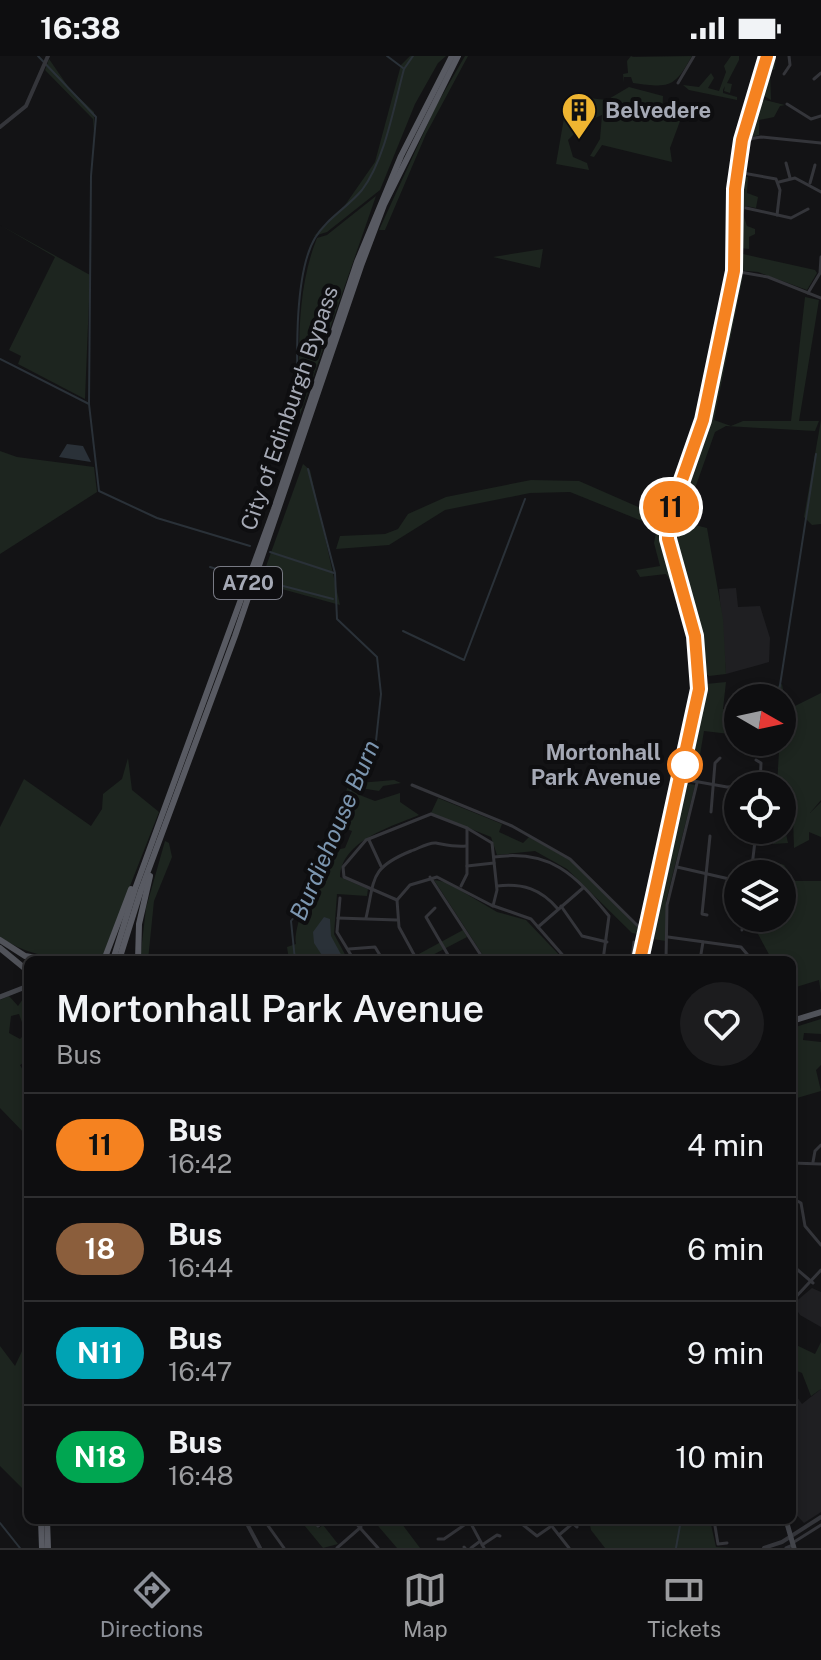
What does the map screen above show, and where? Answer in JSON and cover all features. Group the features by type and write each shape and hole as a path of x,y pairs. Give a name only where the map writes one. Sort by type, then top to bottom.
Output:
{"highway":[{"name":"City of Edinburgh Bypass","path":"117,956 172,789 269,523 357,262 401,156 455,56"},
{"name":"City of Edinburgh Bypass","path":"117,956 235,636 374,229 455,56"},
{"path":"106,956 172,789"},
{"path":"138,956 144,900 171,808"},
{"path":"44,1524 45,1548"}],"main road":[{"path":"641,956 696,710 699,667 694,628 668,539 668,520 703,420 734,271 737,172 742,140 767,56"},
{"path":"0,940 25,956"},
{"path":"0,948 24,968"},
{"path":"0,997 24,988"},
{"path":"796,1020 821,1012"}],"street":[{"path":"678,83 694,56"},
{"path":"784,74 790,65 789,56"},
{"path":"0,127 26,106 46,60"},
{"path":"814,79 821,73"},
{"path":"787,104 811,119 821,116"},
{"path":"742,140 761,137 821,143"},
{"path":"789,166 790,178"},
{"path":"810,183 814,167"},
{"path":"737,172 771,175 779,182"},
{"path":"779,182 790,178 810,183 821,192"},
{"path":"777,215 779,182"},
{"path":"749,214 748,208 794,218 807,213"},
{"path":"808,293 820,273 821,257"},
{"path":"734,271 768,277 821,298"},
{"path":"711,812 715,763 720,758"},
{"path":"756,760 761,763 761,772"},
{"path":"682,779 724,786"},
{"path":"666,956 667,905 697,783"},
{"path":"412,785 512,826 570,859 646,934"},
{"path":"397,900 342,875 347,859 368,839 431,814 490,840 497,886 493,906"},
{"path":"460,887 467,874 467,828"},
{"path":"707,915 702,914 710,836"},
{"path":"368,839 381,866"},
{"path":"366,918 370,888 381,866 431,844 446,848 466,846"},
{"path":"494,857 536,855 583,888 609,916 604,956"},
{"path":"467,866 494,863"},
{"path":"677,867 724,877"},
{"path":"430,877 481,956"},
{"path":"415,956 397,920 397,900 410,885 430,877 449,880 493,906 527,917 563,956"},
{"path":"497,886 511,884 543,891 582,936 607,942"},
{"path":"538,927 583,888"},
{"path":"340,898 338,934 352,956"},
{"path":"435,908 426,917 449,956"},
{"path":"338,918 397,920"},
{"path":"668,937 741,947 749,956"},
{"path":"632,956 634,942"},
{"path":"701,956 703,942"},
{"path":"349,949 375,947 381,956"},
{"path":"813,1164 815,1151 821,1145"},
{"path":"796,1163 821,1164"},
{"path":"796,1200 801,1203 805,1226 821,1245"},
{"path":"796,1268 813,1283"},
{"path":"796,1298 813,1283 821,1270"},
{"path":"764,1548 793,1543 821,1517"},
{"path":"247,1524 260,1548"},
{"path":"267,1524 284,1548"},
{"path":"358,1524 378,1548"},
{"path":"438,1539 444,1539 464,1524"},
{"path":"471,1524 482,1545"},
{"path":"522,1524 537,1536 550,1527"},
{"path":"549,1524 570,1547"},
{"path":"559,1535 573,1524"},
{"path":"715,1524 718,1544 727,1543"},
{"path":"786,1548 821,1525"},
{"path":"337,1548 361,1527"},
{"path":"471,1548 482,1545 498,1534"},
{"path":"444,1539 444,1546"}],"shaded area":[{"path":"410,56 446,56 438,63 415,104 380,190 327,232 314,236 343,208 375,162 401,65"},
{"path":"465,56 468,56 426,134 385,230 379,230 436,106"},
{"path":"631,56 692,56 675,80 655,85 633,83 631,77 624,77 624,83 623,74 628,73 627,61"},
{"path":"731,56 739,56 739,60 727,83 732,84 730,93 724,91 725,86 723,93 737,97 737,100 689,90 683,85 699,87 711,73 714,78 708,88 719,91 726,72 724,66"},
{"path":"771,56 776,56 775,69 770,71 771,100 760,94"},
{"path":"49,59 69,88 94,112 95,144 93,119 45,70"},
{"path":"629,87 663,96 662,117 672,119 669,117 673,104 686,105 670,148 672,162 602,145 594,157 590,156 600,139 602,115 586,122 568,140 573,157 587,163 589,170 556,164 564,118 579,97 607,100"},
{"path":"760,95 761,99 785,105 780,106 774,117 759,120 759,135 747,138"},
{"path":"740,176 748,177 747,193 758,197 756,208 746,206 743,214 747,226 755,229 755,234 749,237 749,249 739,248"},
{"path":"376,196 300,415 302,302 317,238 327,235"},
{"path":"0,225 90,275 85,399 18,364 21,356 9,350 55,257"},
{"path":"543,249 540,268 493,257"},
{"path":"743,254 815,270 817,273 807,290 758,272 737,270 738,257"},
{"path":"736,276 743,276 714,420 731,426 743,421 791,421 805,297 819,300 799,421 819,421 815,431 726,426 715,432 683,522 707,528 723,619 726,674 709,676 704,673 695,617 676,554 673,521 677,521 674,520 706,423"},
{"path":"821,420 821,524 812,525 804,517"},
{"path":"67,444 83,446 91,462 59,457"},
{"path":"0,451 17,457 94,467 97,492 0,554"},
{"path":"303,464 310,470 340,605 260,583"},
{"path":"531,480 579,481 668,520 667,533 699,667 690,742 646,934 639,928 682,749 692,659 680,602 666,574 640,577 636,570 660,566 654,543 657,527 570,492 530,493 445,510 389,545 336,549 340,536 385,534 398,529 408,514 446,497"},
{"path":"736,588 738,607 760,606 770,638 769,662 726,674 719,589"},
{"path":"726,682 724,733 704,731 696,778 687,776 706,684"},
{"path":"821,693 821,800 810,813 821,802 821,837 809,832 809,840 794,848 796,772 778,772 779,756 796,756 796,706"},
{"path":"128,758 132,790 159,812 103,956 36,954 0,937 0,827 24,779 91,826 102,809 103,794 122,779"},
{"path":"353,769 360,776 359,783 394,780 401,783 383,786 379,791 360,788 357,794 375,801 400,793 400,802 419,815 358,844 343,864 340,877 368,889 367,896 337,894 334,934 346,956 288,956 287,947 296,944 302,912 327,852 345,848 352,831 340,827 342,805"},
{"path":"685,783 695,785 666,901 666,941 652,939 649,952 645,953"},
{"path":"438,798 502,824 499,832 523,843 529,837 570,860 639,929 638,934 632,933 567,869 535,851 497,855 491,837 431,813"},
{"path":"165,841 169,843 172,857 154,901 148,956 140,956 146,908"},
{"path":"434,880 446,882 497,912 526,920 560,956 483,956"},
{"path":"796,881 821,881 821,994 819,980 796,987 796,956 770,956 758,934 796,932"},
{"path":"324,917 330,919 331,936 342,956 322,956 314,943 313,932"},
{"path":"463,930 467,937 431,956 414,956"},
{"path":"9,996 18,1006 24,998 24,1024 19,1014 11,1016 9,1033 20,1039 24,1035 24,1063 20,1065 24,1072 24,1133 0,1108 0,1000"},
{"path":"821,1019 821,1034 804,1033 803,1040 821,1042 821,1065 816,1070 821,1091 797,1098 796,1095 796,1027"},
{"path":"812,1288 821,1292 821,1327 800,1315 796,1301"},
{"path":"821,1342 821,1389 811,1396 802,1373 796,1371 796,1345 815,1354"},
{"path":"0,1346 15,1366 24,1349 24,1490 0,1466"},
{"path":"821,1389 821,1512 804,1523 796,1514 796,1396 802,1404"},
{"path":"303,1524 314,1524 319,1528 323,1525 338,1544 323,1548"},
{"path":"376,1524 402,1524 420,1548 397,1548"},
{"path":"590,1524 711,1524 716,1547 731,1548 605,1548"}],"waterway":[{"path":"38,56 96,117 91,176 89,404"},
{"path":"387,56 403,68"},
{"path":"298,408 298,321 308,254 320,231 362,190 370,178 388,132 404,69 413,56"},
{"path":"0,359 89,404 99,491 157,518 250,546"},
{"path":"780,684 816,454"},
{"name":"Burdiehouse Burn","path":"295,956 291,921 302,907 306,888 335,833 358,771 376,741 381,694 377,657 337,619 335,573 308,469"},
{"path":"403,631 464,660 525,499"},
{"path":"270,552 334,573"},
{"path":"210,567 239,576"},
{"path":"268,582 333,599"},
{"path":"0,1523 20,1548"},
{"name":"Burdiehouse Burn","path":"676,1548 680,1524"}],"bus line":[{"name":"11","path":"641,956 690,742 699,689 695,636 668,539 668,520 703,420 734,271 735,189 742,140 767,56"}],"place":[{"name":"Belvedere","path":"579,141"},
{"name":"Mortonhall Park Avenue","path":"685,765"}]}
